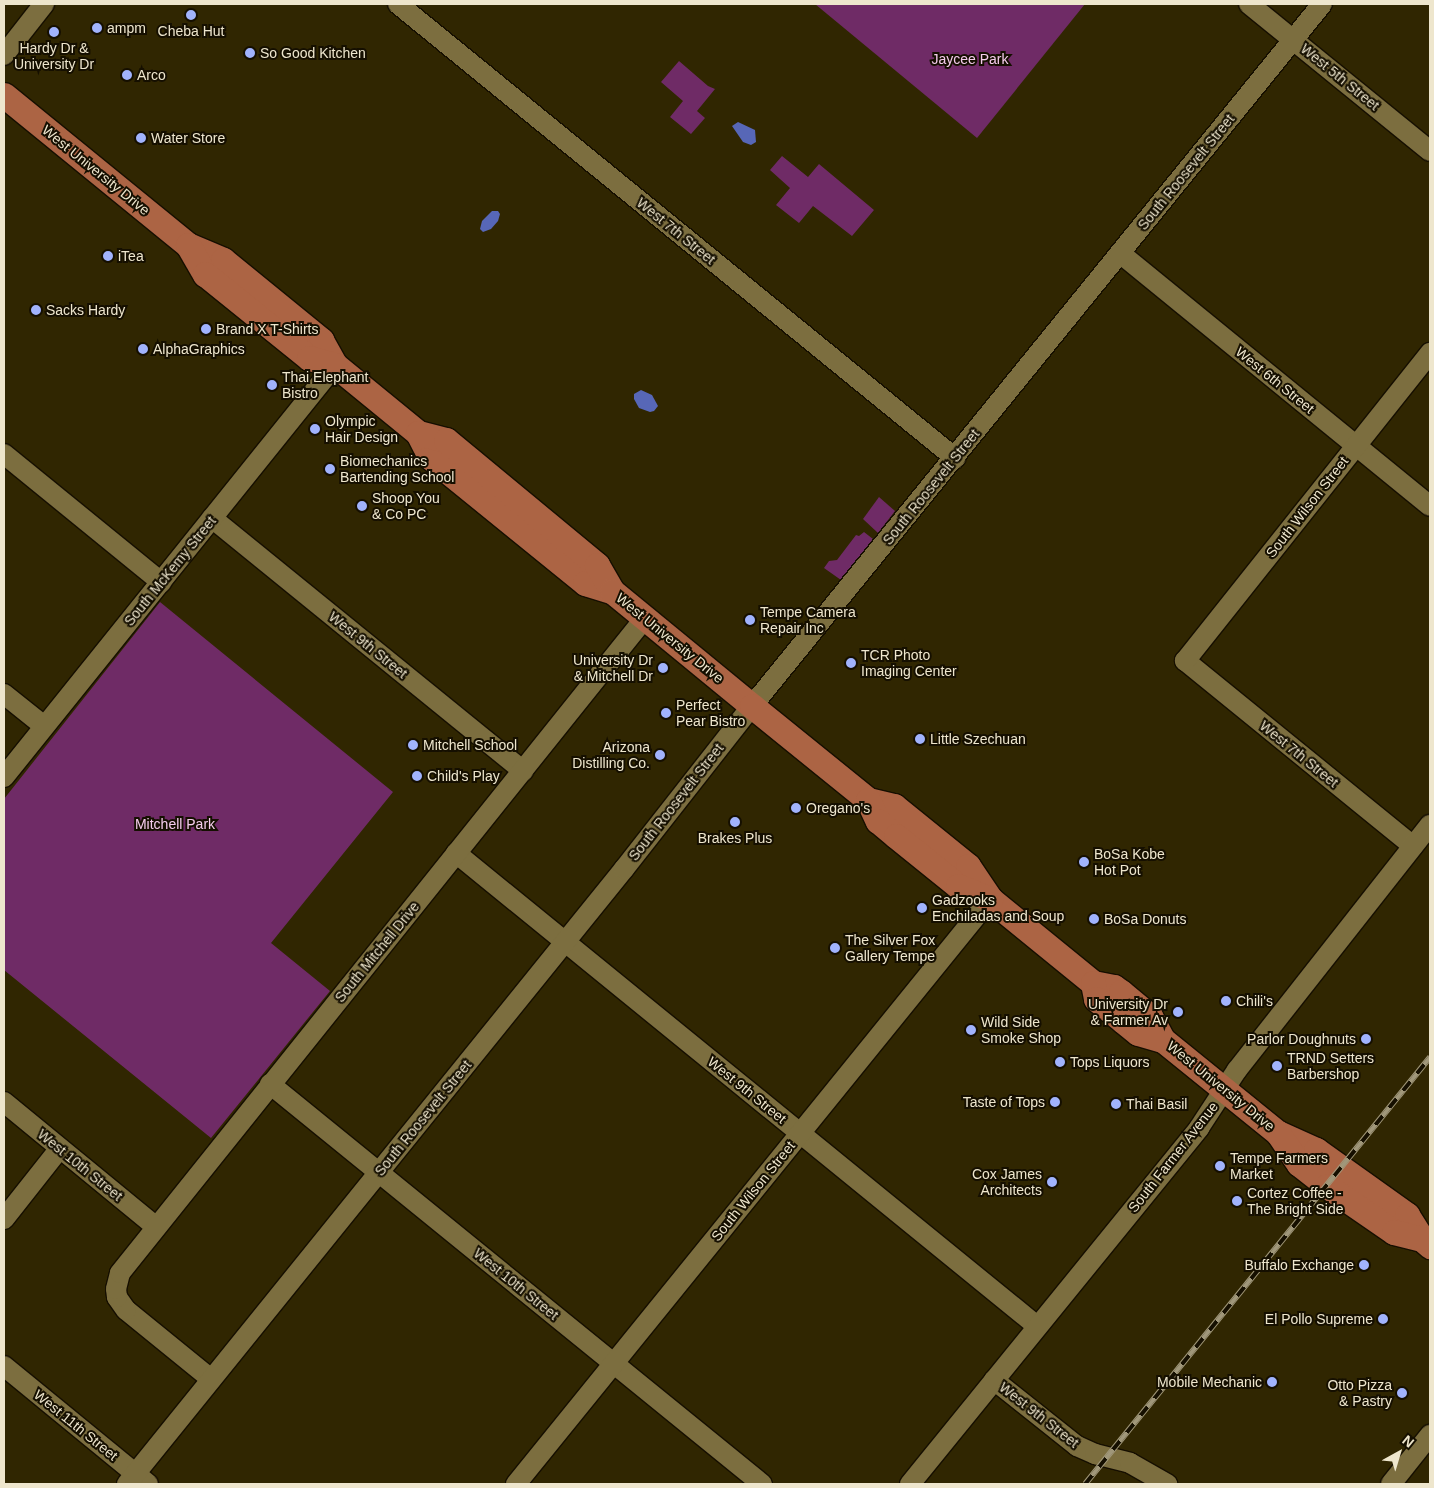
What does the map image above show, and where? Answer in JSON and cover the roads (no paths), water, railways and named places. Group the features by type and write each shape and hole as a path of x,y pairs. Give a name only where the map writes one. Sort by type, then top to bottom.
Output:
{"main road":[{"name":"West University Drive","path":"4,95 188,245 205,274 309,358 335,365 418,433 430,457 585,583 612,591 868,800 878,821 958,886 990,899 1093,983 1114,987 1121,992 1150,1016 1163,1040 1278,1133 1299,1164 1327,1186 1394,1232 1426,1242"}],"street":[{"path":"4,55 44,4"},
{"name":"West 7th Street","path":"398,4 955,458"},
{"name":"West 5th Street","path":"1249,4 1430,151"},
{"name":"South Roosevelt Street","path":"137,1481 211,1379 752,706 1322,4"},
{"name":"West 6th Street","path":"1120,253 1430,506"},
{"name":"South Wilson Street","path":"1185,662 1430,354"},
{"name":"South McKemy Street","path":"4,777 335,365"},
{"path":"4,454 161,582"},
{"name":"West 9th Street","path":"212,518 523,771"},
{"name":"South Mitchell Drive","path":"211,1379 126,1310 117,1297 116,1289 120,1273 645,618"},
{"name":"West 7th Street","path":"1185,662 1413,846"},
{"path":"4,694 44,726"},
{"name":"South Farmer Avenue","path":"910,1484 1199,1128 1237,1070 1430,825"},
{"name":"West 9th Street","path":"456,853 1037,1326"},
{"name":"South Wilson Street","path":"516,1484 990,899"},
{"name":"West 10th Street","path":"270,1084 762,1484"},
{"name":"West 10th Street","path":"4,1102 156,1227"},
{"path":"4,1219 60,1148"},
{"name":"West 11th Street","path":"4,1366 137,1481"},
{"name":"West 9th Street","path":"994,1380 1077,1446 1135,1466 1167,1484"},
{"path":"1391,1484 1430,1435"}],"water":[{"path":"738,122 755,130 756,142 751,145 743,142 732,126"},
{"path":"492,211 498,211 500,214 498,221 491,229 483,232 480,229 482,221"},
{"path":"641,390 652,395 658,406 654,411 650,412 639,408 634,399 634,394"}],"railway":[{"path":"1085,1484 1430,1057"}],"place":[{"name":"Cheba Hut","path":"191,15"},
{"name":"ampm","path":"97,28"},
{"name":"Hardy Dr & University Dr","path":"54,32"},
{"name":"So Good Kitchen","path":"250,53"},
{"name":"Arco","path":"127,75"},
{"name":"Water Store","path":"141,138"},
{"name":"iTea","path":"108,256"},
{"name":"Sacks Hardy","path":"36,310"},
{"name":"Brand X T-Shirts","path":"206,329"},
{"name":"AlphaGraphics","path":"143,349"},
{"name":"Thai Elephant Bistro","path":"272,385"},
{"name":"Olympic Hair Design","path":"315,429"},
{"name":"Biomechanics Bartending School","path":"330,469"},
{"name":"Shoop You & Co PC","path":"362,506"},
{"name":"Tempe Camera Repair Inc","path":"750,620"},
{"name":"TCR Photo Imaging Center","path":"851,663"},
{"name":"University Dr & Mitchell Dr","path":"663,668"},
{"name":"Perfect Pear Bistro","path":"666,713"},
{"name":"Little Szechuan","path":"920,739"},
{"name":"Mitchell School","path":"413,745"},
{"name":"Arizona Distilling Co.","path":"660,755"},
{"name":"Child's Play","path":"417,776"},
{"name":"Oregano's","path":"796,808"},
{"name":"Brakes Plus","path":"735,822"},
{"name":"BoSa Kobe Hot Pot","path":"1084,862"},
{"name":"Gadzooks Enchiladas and Soup","path":"922,908"},
{"name":"BoSa Donuts","path":"1094,919"},
{"name":"The Silver Fox Gallery Tempe","path":"835,948"},
{"name":"Chili's","path":"1226,1001"},
{"name":"University Dr & Farmer Av","path":"1178,1012"},
{"name":"Wild Side Smoke Shop","path":"971,1030"},
{"name":"Parlor Doughnuts","path":"1366,1039"},
{"name":"Tops Liquors","path":"1060,1062"},
{"name":"TRND Setters Barbershop","path":"1277,1066"},
{"name":"Taste of Tops","path":"1055,1102"},
{"name":"Thai Basil","path":"1116,1104"},
{"name":"Tempe Farmers Market","path":"1220,1166"},
{"name":"Cox James Architects","path":"1052,1182"},
{"name":"Cortez Coffee - The Bright Side","path":"1237,1201"},
{"name":"Buffalo Exchange","path":"1364,1265"},
{"name":"El Pollo Supreme","path":"1383,1319"},
{"name":"Mobile Mechanic","path":"1272,1382"},
{"name":"Otto Pizza & Pastry","path":"1402,1393"}],"park label":[{"name":"Jaycee Park","path":"970,59"},
{"name":"Mitchell Park","path":"175,824"}]}
